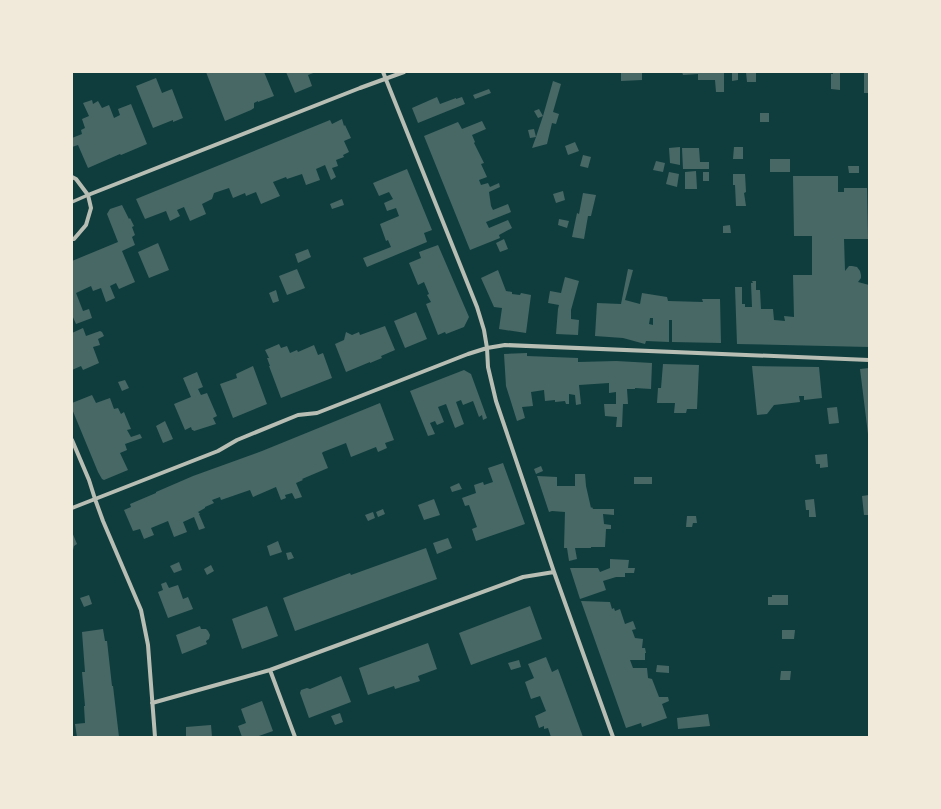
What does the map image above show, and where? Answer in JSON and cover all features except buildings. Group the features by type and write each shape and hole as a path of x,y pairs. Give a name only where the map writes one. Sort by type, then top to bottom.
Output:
{"street":[{"path":"383,72 477,307 484,330 488,366 496,401 554,572 613,737"},
{"path":"72,202 404,72"},
{"path":"72,177 76,178 88,195 91,208 86,225 74,239 72,239"},
{"path":"72,508 218,451 237,440 298,415 317,413 487,348 505,345 869,360"},
{"path":"72,440 141,610 148,645 155,737"},
{"path":"152,703 270,670 523,577 554,572"},
{"path":"270,670 296,737"}]}
